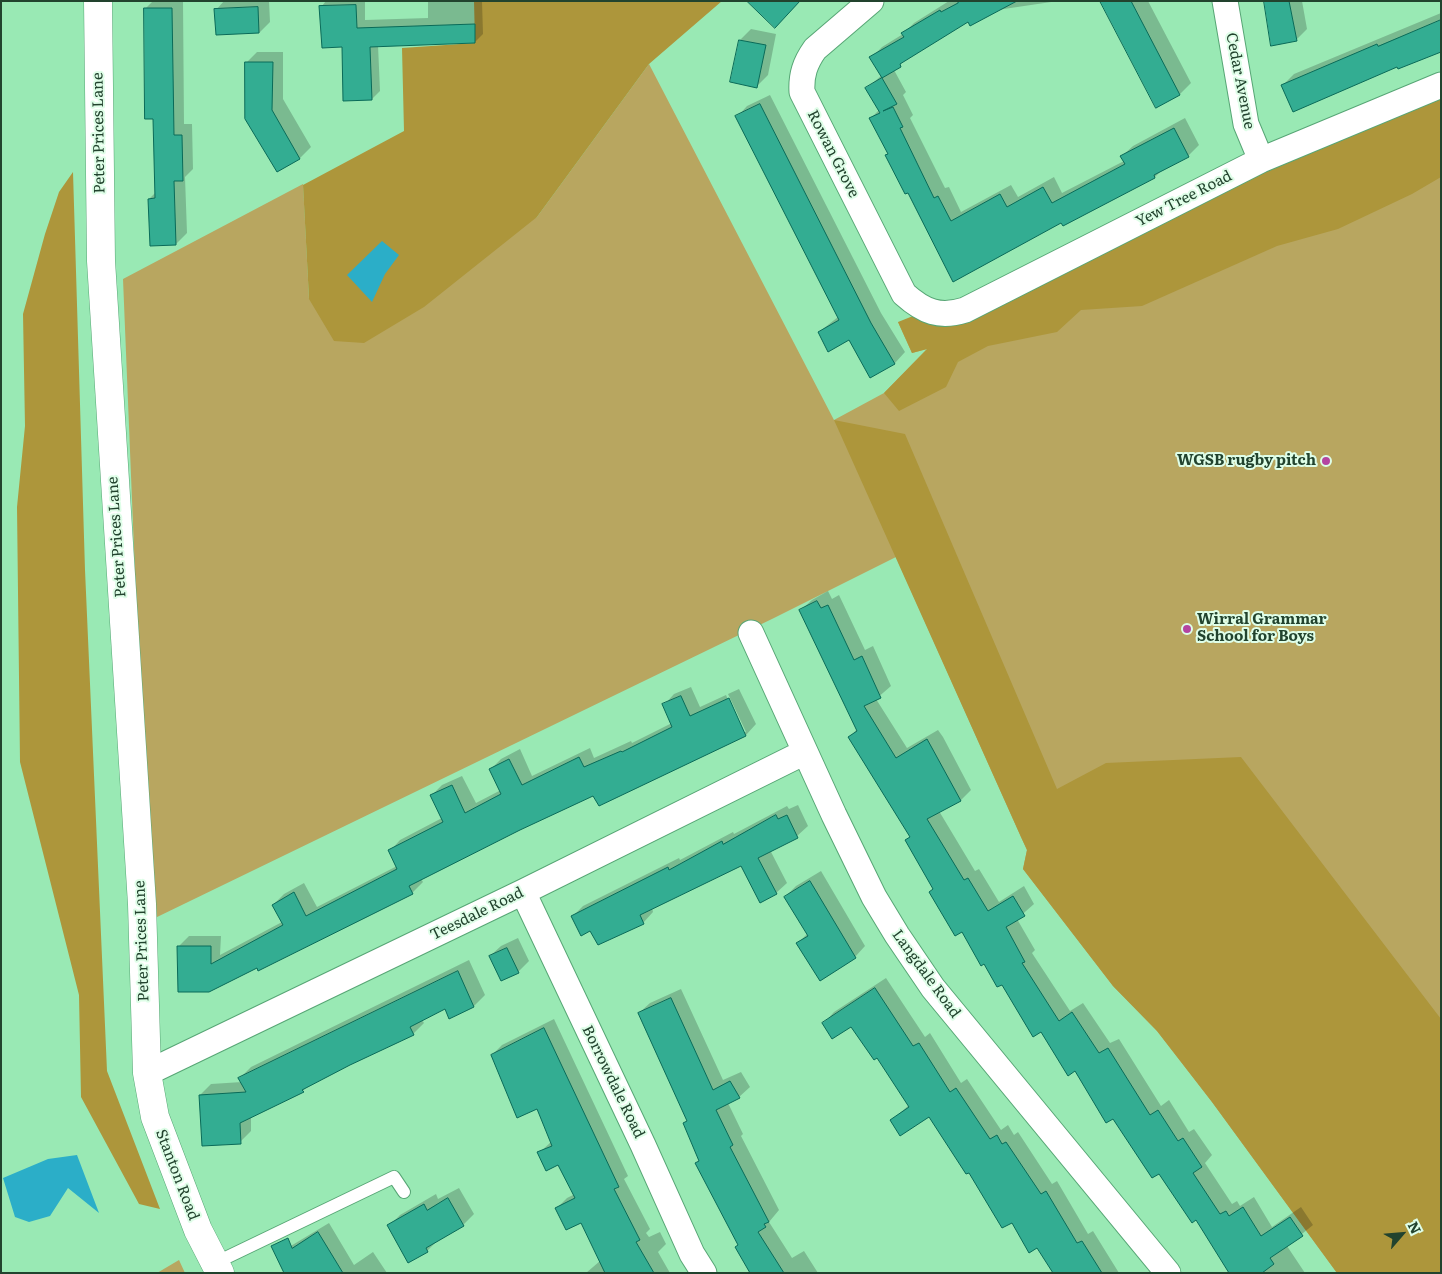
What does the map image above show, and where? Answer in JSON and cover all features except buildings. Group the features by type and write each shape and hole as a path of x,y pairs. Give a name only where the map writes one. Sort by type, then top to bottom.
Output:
{"street":[{"name":"Peter Prices Lane","path":"98,1 101,261 142,904 147,1072"},
{"name":"Rowan Grove","path":"871,1 815,49 808,58 801,78 802,92 904,294 913,302 932,312"},
{"name":"Cedar Avenue","path":"1225,1 1246,124 1261,160"},
{"name":"Yew Tree Road","path":"932,312 948,316 965,310 1261,160 1441,85"},
{"name":"Langdale Road","path":"751,633 874,897 933,988 1168,1273"},
{"name":"Teesdale Road","path":"147,1072 523,892 805,752"},
{"name":"Borrowdale Road","path":"523,892 643,1145 692,1254 704,1273"},
{"name":"Stanton Road","path":"147,1072 155,1117 198,1230 218,1268"}],"lane":[{"path":"218,1268 394,1177 404,1192"}],"shaded area":[{"path":"474,1 722,1 649,64 537,217 424,307 364,343 334,341 309,299 303,185 404,131 402,48 475,43"},
{"path":"649,64 834,420 884,393 927,349 912,353 898,322 965,323 1441,95 1441,1273 1337,1273 1212,1102 1157,1031 1113,986 1023,869 1027,850 896,557 155,918 136,598 123,279 303,184 309,299 537,217"},
{"path":"1441,95 1441,177 1412,194 1338,229 1277,246 1142,306 1081,310 1057,332 988,346 958,362 946,387 899,411 884,393 927,349 912,353 898,322 918,314 965,323 1267,168"},
{"path":"73,172 85,570 107,1071 160,1209 139,1204 81,1097 79,995 20,762 17,507 25,426 23,314 45,234 59,192"},
{"path":"834,420 905,434 1057,789 1106,763 1241,757 1441,1019 1441,1273 1337,1273 1212,1102 1157,1031 1113,986 1023,869 1027,850"},
{"path":"179,1260 185,1273 157,1273"}],"water":[{"path":"382,241 399,255 385,274 372,302 347,275"},
{"path":"77,1155 99,1213 68,1188 50,1216 29,1222 15,1217 3,1178 48,1159"}],"place":[{"name":"WGSB rugby pitch","path":"1326,461"},
{"name":"Wirral Grammar School for Boys","path":"1187,629"}]}
